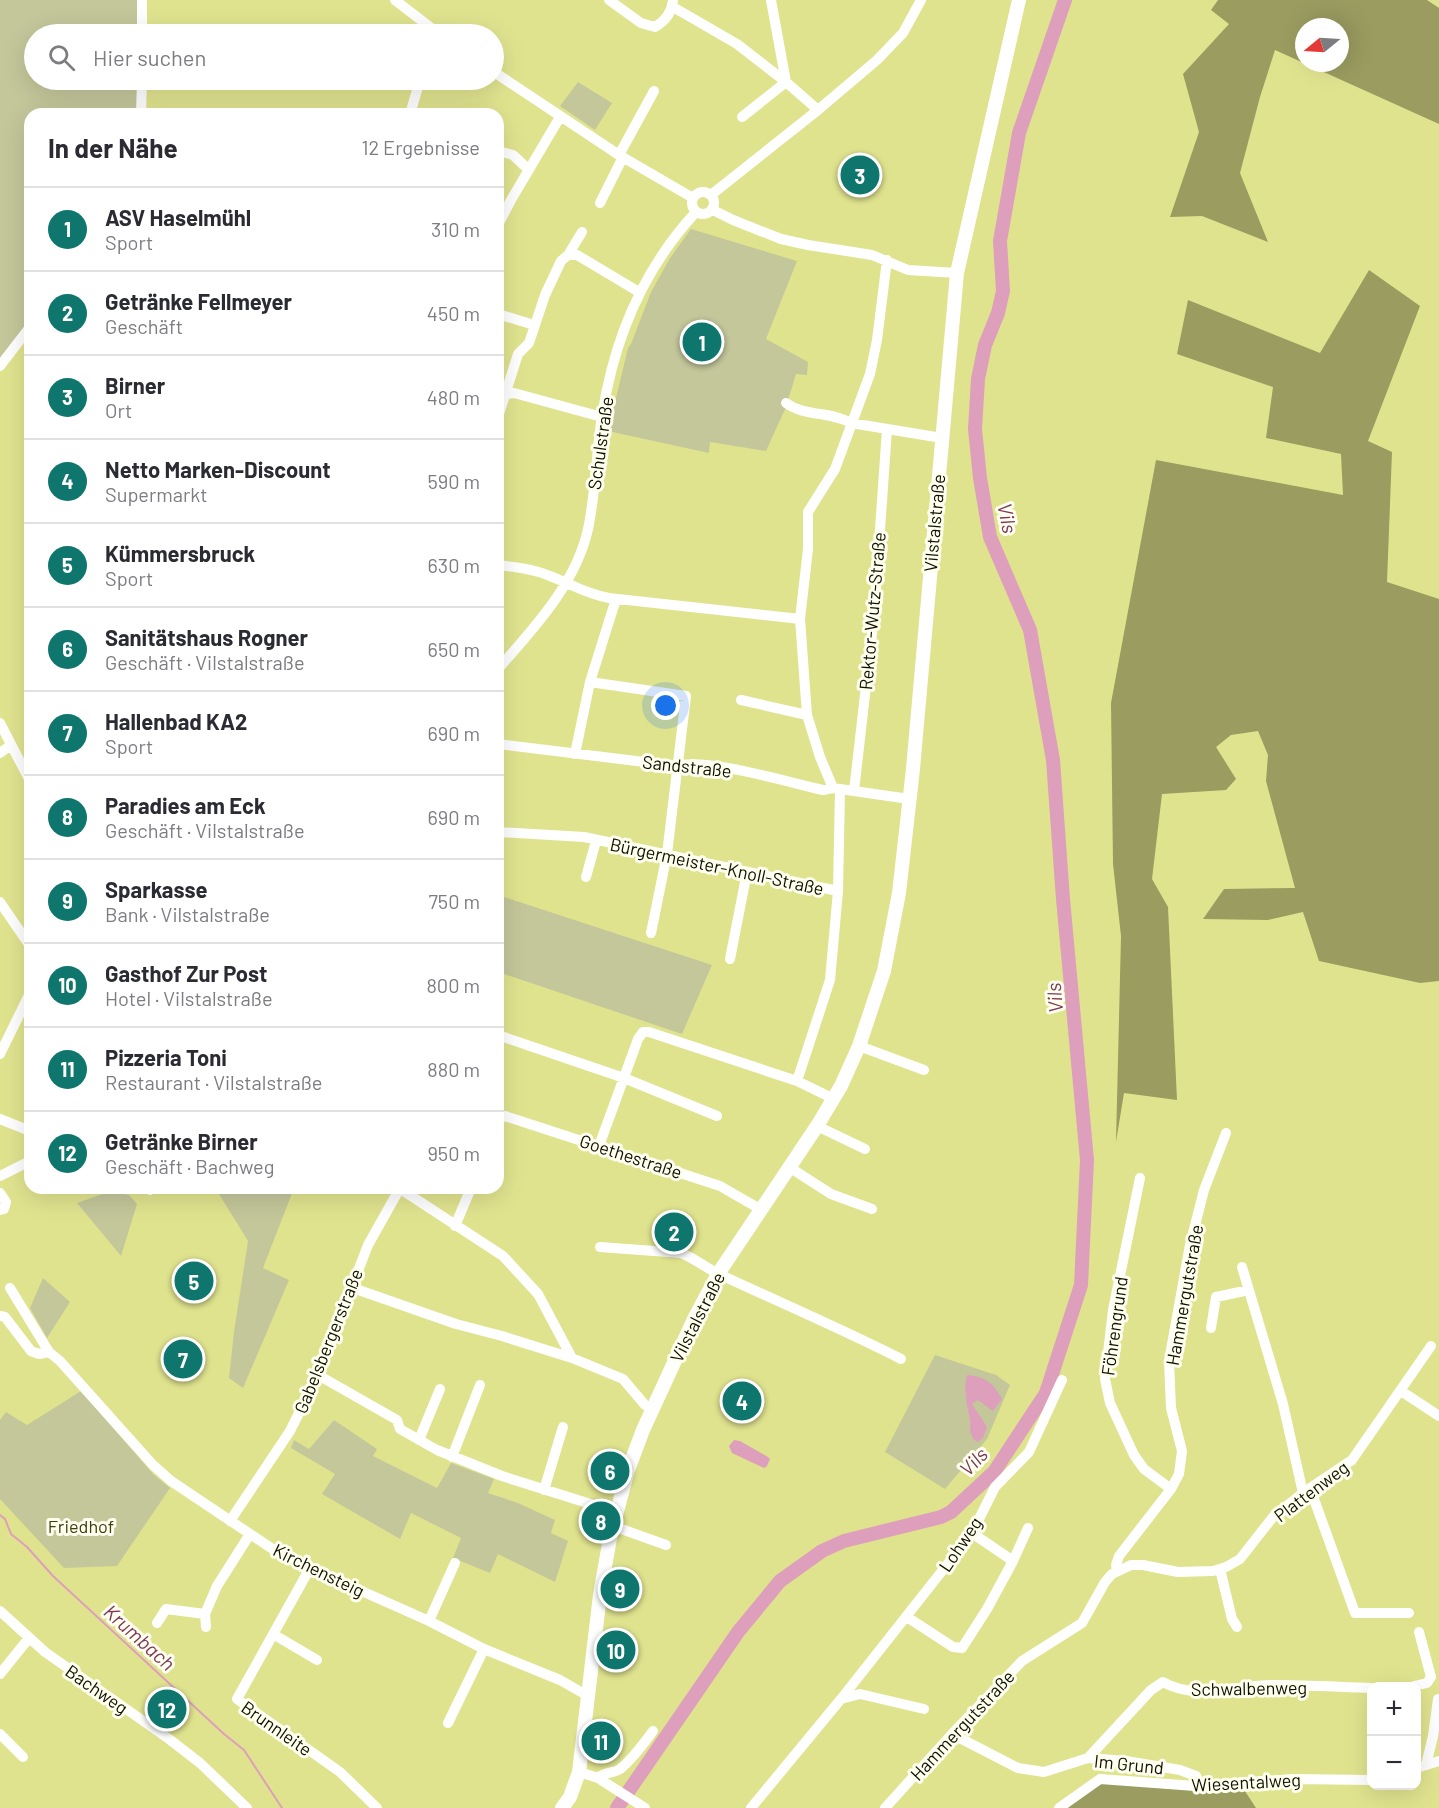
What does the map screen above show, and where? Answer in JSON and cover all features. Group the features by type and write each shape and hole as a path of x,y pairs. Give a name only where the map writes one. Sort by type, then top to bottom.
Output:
{"main road":[{"name":"Vilstalstraße","path":"562,1808 570,1797 579,1772 600,1595 615,1519 628,1470 653,1408 695,1317 718,1274 834,1099 859,1046 884,971 899,893 909,799 957,273 1019,0"}],"street":[{"path":"142,0 142,24"},
{"path":"394,0 426,24"},
{"path":"609,0 641,22 656,27 664,22 673,4 737,44 818,110"},
{"path":"771,0 786,82"},
{"path":"711,195 877,60 903,33 921,0"},
{"path":"504,79 621,156 693,198"},
{"path":"742,117 786,82"},
{"path":"141,108 142,90"},
{"path":"412,108 417,90"},
{"path":"600,203 654,91"},
{"path":"504,214 560,117"},
{"path":"504,153 513,155 529,170"},
{"path":"701,192 711,195 714,200 712,210 703,215 696,212 692,206 693,198 701,192"},
{"path":"712,210 781,239 872,255 908,270 957,273"},
{"name":"Schulstraße","path":"504,662 550,610 578,560 588,530 602,417 616,353 639,292 683,226 696,212"},
{"path":"504,388 518,354 529,343 545,295 561,261 568,255 582,232"},
{"path":"568,255 577,255 639,292"},
{"path":"797,1081 830,980 838,891 836,789 820,757 807,715 800,619 808,549 808,512 835,469 870,374 877,340 886,261"},
{"path":"504,316 534,325"},
{"path":"0,366 24,335"},
{"path":"504,395 514,393 602,417"},
{"path":"786,403 794,410 842,417 851,423 942,438"},
{"name":"Rektor-Wutz-Straße","path":"854,792 874,616 886,429"},
{"path":"504,566 550,576 588,593 616,599 800,619"},
{"path":"575,754 590,682 616,599"},
{"path":"590,682 686,696 667,854 651,933"},
{"path":"741,700 807,715"},
{"path":"0,723 24,770"},
{"name":"Sandstraße","path":"504,745 677,766 710,765 823,790 836,789 909,799"},
{"path":"0,753 11,746"},
{"name":"Bürgermeister-Knoll-Straße","path":"504,832 584,837 838,891"},
{"name":"Bürgermeister-Knoll-Straße","path":"586,878 597,841"},
{"path":"730,958 747,872"},
{"path":"0,902 24,937"},
{"path":"0,1054 24,1005"},
{"path":"599,1146 638,1039 643,1032 649,1032 797,1081 834,1099"},
{"path":"504,1037 624,1078 717,1116"},
{"path":"859,1046 924,1070"},
{"name":"Goethestraße","path":"504,1117 720,1186 760,1209"},
{"path":"0,1119 24,1129"},
{"path":"817,1126 865,1149"},
{"name":"Hammergutstraße","path":"885,1808 1022,1661 1082,1623 1105,1582 1117,1571 1119,1556 1171,1489 1179,1473 1182,1451 1171,1408 1169,1361 1190,1245 1204,1190 1226,1133"},
{"path":"0,1176 24,1164"},
{"path":"789,1167 831,1194 872,1209"},
{"name":"Föhrengrund","path":"1140,1178 1113,1310 1105,1379 1110,1403 1134,1455 1144,1469 1171,1489"},
{"path":"0,1193 6,1202 4,1209 0,1210"},
{"name":"Gabelsbergerstraße","path":"230,1521 290,1431 318,1375 368,1245 396,1194"},
{"path":"408,1194 503,1256 538,1294 572,1358"},
{"path":"455,1226 468,1194"},
{"path":"600,1247 681,1253 692,1257 718,1274 834,1325 901,1359"},
{"path":"1242,1267 1306,1490 1355,1613 1409,1613"},
{"path":"350,1287 456,1324 572,1358 622,1379 645,1405 653,1408"},
{"name":"Kirchensteig","path":"10,1288 49,1352 153,1465 171,1481 283,1556 429,1621 484,1649 560,1680 588,1696"},
{"path":"1211,1328 1216,1297 1249,1290"},
{"path":"0,1316 5,1317 32,1351 39,1354 49,1352"},
{"name":"Plattenweg","path":"1117,1571 1131,1565 1143,1564 1178,1572 1197,1572 1220,1569 1240,1559 1273,1517 1306,1490 1352,1460 1431,1346"},
{"path":"318,1375 397,1420 400,1429 452,1457 544,1490 615,1519 666,1545"},
{"name":"Lohweg","path":"751,1808 907,1617 972,1533 994,1487 1029,1452 1062,1380"},
{"path":"452,1457 480,1385"},
{"path":"419,1440 440,1389"},
{"path":"1401,1391 1439,1416"},
{"path":"544,1490 563,1427"},
{"path":"907,1617 953,1647 962,1648 987,1609 1028,1528"},
{"path":"972,1533 1013,1561"},
{"path":"206,1627 205,1614 217,1586 250,1534"},
{"path":"429,1621 455,1563"},
{"name":"Brunnleite","path":"310,1568 237,1699 340,1772 377,1808"},
{"path":"1220,1569 1232,1619 1237,1627"},
{"path":"157,1623 166,1609 205,1614"},
{"name":"Bachweg","path":"1,1614 45,1652 184,1751 229,1789 247,1808"},
{"path":"1419,1632 1431,1677 1427,1683 1421,1684"},
{"path":"273,1634 317,1660"},
{"path":"0,1674 29,1638"},
{"path":"448,1723 484,1649"},
{"name":"Schwalbenweg","path":"1088,1758 1151,1690 1163,1682 1174,1688 1209,1692 1271,1685 1367,1688"},
{"path":"841,1699 860,1694 924,1709"},
{"path":"1421,1766 1433,1736 1438,1699"},
{"path":"602,1780 602,1774 619,1770 653,1731"},
{"path":"0,1734 23,1757"},
{"name":"Im Grund","path":"952,1734 1018,1768 1044,1772 1088,1758 1126,1761 1180,1770 1196,1776 1201,1786"},
{"path":"1421,1766 1439,1761"},
{"path":"579,1772 602,1780 645,1808"},
{"name":"Wiesentalweg","path":"1059,1808 1100,1779 1201,1786 1293,1779 1367,1780"}],"green space":[{"path":"0,0 140,0 139,24 24,24 24,90 138,90 138,108 24,108 24,329 0,359"},
{"path":"1218,0 1427,0 1439,8 1439,124 1324,72 1349,72 1349,18 1295,18 1295,59 1275,50 1240,173 1268,242 1202,216 1170,217 1199,132 1183,74 1229,24 1211,10"},
{"path":"578,82 612,103 595,130 560,106"},
{"path":"691,229 797,261 766,339 808,362 807,375 796,374 786,407 766,451 710,442 709,453 608,431 628,348 651,292 670,258"},
{"path":"1369,270 1420,306 1368,441 1392,452 1387,582 1439,599 1439,981 1420,983 1319,961 1303,912 1268,920 1203,919 1224,889 1295,888 1266,781 1268,755 1258,731 1231,735 1216,747 1236,779 1226,790 1162,794 1152,879 1168,907 1177,1100 1124,1093 1116,1142 1121,936 1113,864 1111,703 1156,460 1343,495 1341,454 1266,438 1273,387 1177,354 1188,300 1320,353"},
{"path":"504,897 712,965 682,1034 504,974"},
{"path":"102,1194 124,1194 129,1195 137,1204 121,1256 77,1203"},
{"path":"219,1194 292,1194 263,1268 289,1280 243,1388 229,1378 248,1241"},
{"path":"43,1278 70,1302 47,1338 30,1308"},
{"path":"935,1355 996,1375 1010,1385 987,1439 945,1489 885,1452"},
{"name":"Friedhof","path":"81,1391 153,1474 170,1488 117,1566 64,1568 0,1499 0,1420 6,1412 27,1425"},
{"path":"334,1420 377,1449 373,1456 437,1488 451,1463 494,1479 488,1493 518,1503 555,1520 551,1533 568,1541 555,1582 498,1554 490,1573 453,1558 461,1538 411,1513 400,1539 322,1494 335,1474 291,1448 294,1440 309,1449"},
{"path":"1100,1779 1181,1788 1243,1788 1256,1808 1061,1808"}],"shaded area":[{"path":"967,1375 979,1377 988,1382 1002,1399 993,1411 978,1400 972,1404 987,1427 983,1438 977,1442 972,1437 965,1392"},
{"path":"734,1440 768,1457 770,1459 767,1466 764,1468 732,1453 729,1446"}],"waterway":[{"name":"Vils","path":"617,1808 738,1632 780,1581 822,1551 844,1541 941,1517 951,1512 994,1472 1046,1393 1081,1285 1087,1160 1063,899 1053,760 1030,630 990,537 975,429 978,379 985,345 998,313 1003,291 1000,241 1019,133 1065,0"},
{"name":"Krumbach","path":"0,1515 5,1519 11,1534 27,1547 53,1576 244,1750 282,1808"}],"place":[{"name":"Birner","path":"860,175"},
{"name":"ASV Haselmühl","path":"702,342"},
{"name":"Getränke Fellmeyer","path":"674,1232"},
{"name":"Kümmersbruck","path":"194,1281"},
{"name":"Hallenbad KA2","path":"183,1359"},
{"name":"Netto Marken-Discount","path":"742,1401"},
{"name":"Sanitätshaus Rogner","path":"610,1471"},
{"name":"Paradies am Eck","path":"601,1521"},
{"name":"Sparkasse","path":"620,1589"},
{"name":"Gasthof Zur Post","path":"616,1650"},
{"name":"Getränke Birner","path":"167,1709"},
{"name":"Pizzeria Toni","path":"601,1741"}]}
